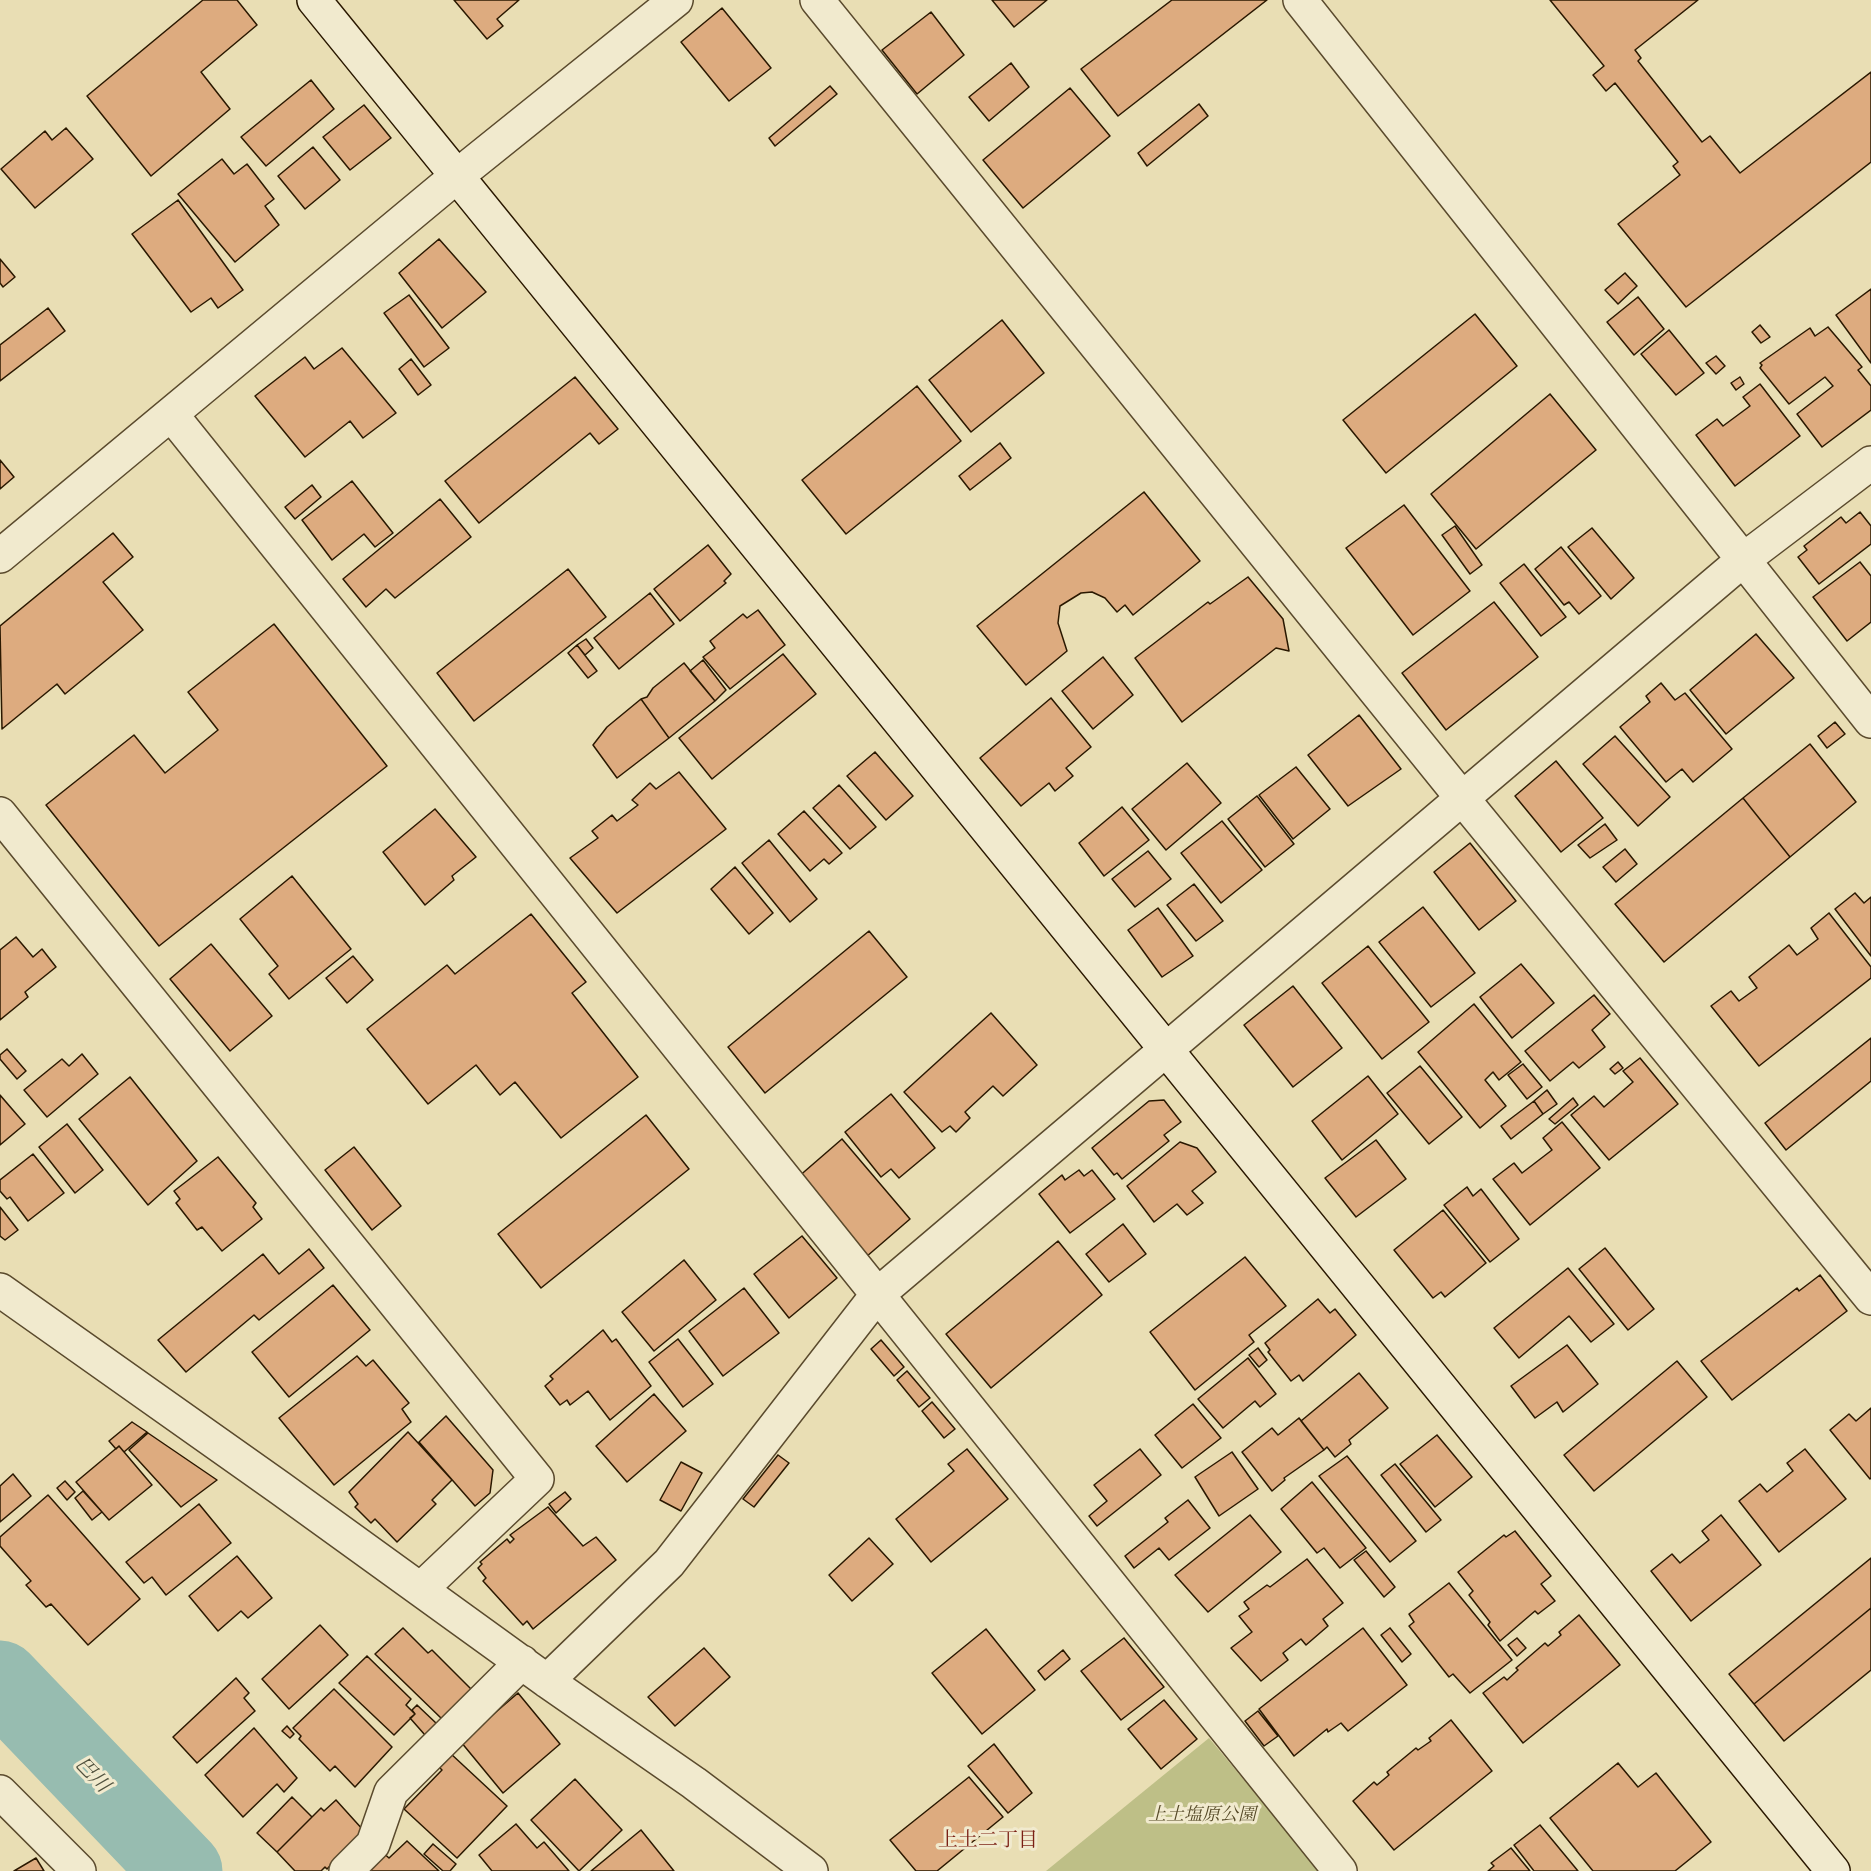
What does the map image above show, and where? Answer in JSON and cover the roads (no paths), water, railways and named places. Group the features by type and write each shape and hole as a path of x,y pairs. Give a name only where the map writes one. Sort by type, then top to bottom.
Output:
{"street":[{"path":"314,0 1833,1871"},
{"path":"0,556 457,176 675,0"},
{"path":"817,0 1462,798 1871,1298"},
{"path":"1300,0 1871,722"},
{"path":"171,414 1340,1871"},
{"path":"346,1871 373,1844 391,1792 669,1563 877,1295 1165,1048 1743,560 1871,463"},
{"path":"0,814 537,1479 421,1589"},
{"path":"0,1290 534,1672 694,1783 811,1871"},
{"path":"0,1792 79,1871"}],"waterway":[{"name":"巴川","path":"0,1681 182,1871"}],"district":[{"name":"上土二丁目","path":"988,1842"}],"park label":[{"name":"上土塩原公園","path":"1202,1816"}]}
